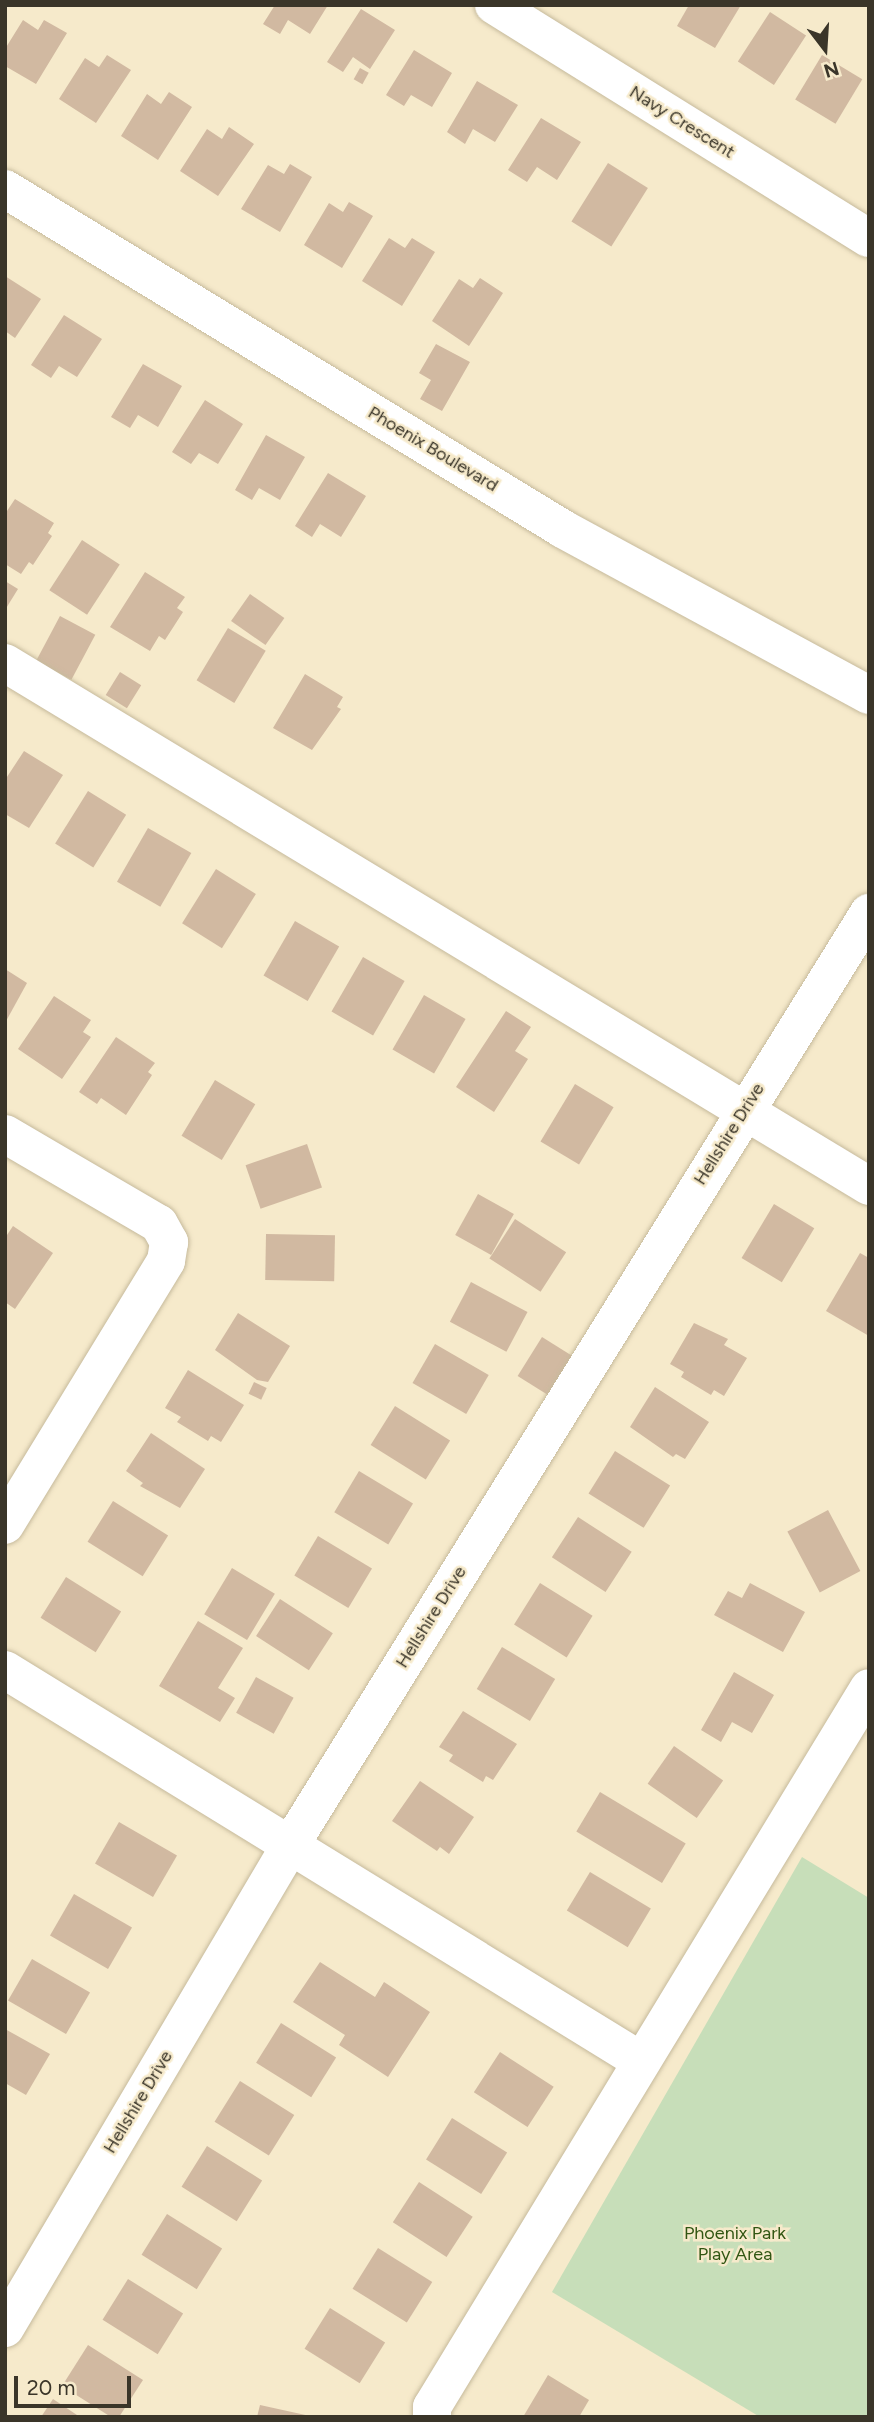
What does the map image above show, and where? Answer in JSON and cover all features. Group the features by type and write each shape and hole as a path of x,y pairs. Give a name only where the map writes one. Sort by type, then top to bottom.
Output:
{"street":[{"name":"Navy Crescent","path":"494,5 869,238"},
{"name":"Phoenix Boulevard","path":"5,189 563,529 869,695"},
{"path":"5,663 742,1112 869,1186"},
{"name":"Hellshire Drive","path":"5,2328 291,1844 742,1112 869,913"},
{"path":"5,1134 159,1224 169,1242 166,1261 5,1525"},
{"path":"5,1670 641,2061"},
{"path":"432,2417 432,2407 869,1688"}],"green space":[{"name":"Phoenix Park Play Area","path":"802,1857 869,1898 869,2417 760,2417 552,2292"}],"building":[{"path":"275,5 328,5 310,34 288,20 280,34 263,24"},
{"path":"689,5 741,5 715,48 677,26"},
{"path":"361,9 395,30 370,69 353,57 343,72 327,62"},
{"path":"770,12 806,35 774,85 738,61"},
{"path":"23,20 38,30 44,20 67,33 36,84 5,66 5,49"},
{"path":"414,50 452,73 432,107 411,95 404,106 386,95"},
{"path":"107,55 131,70 96,123 59,99 85,58 99,67"},
{"path":"822,55 862,79 836,124 795,100"},
{"path":"360,68 369,73 362,84 354,79"},
{"path":"477,81 518,105 495,142 473,129 465,144 447,132"},
{"path":"169,92 192,107 158,160 121,136 147,94 161,104"},
{"path":"541,118 581,142 557,180 537,167 527,182 508,170"},
{"path":"229,127 254,144 218,196 180,171 207,129 222,139"},
{"path":"608,163 648,188 611,246 571,222"},
{"path":"290,164 312,177 280,232 241,209 268,165 284,174"},
{"path":"349,202 373,216 342,268 304,245 329,203 343,212"},
{"path":"389,238 405,248 412,238 435,252 402,306 362,281"},
{"path":"5,276 41,299 15,338 5,331"},
{"path":"480,278 503,293 469,346 432,321 459,279 473,288"},
{"path":"64,315 102,339 77,377 59,366 51,378 31,365"},
{"path":"436,344 470,362 442,411 420,399 431,380 419,373"},
{"path":"143,364 182,386 158,427 138,415 130,428 111,417"},
{"path":"205,400 243,424 218,464 199,453 191,464 172,452"},
{"path":"266,435 305,457 280,500 259,488 252,500 235,490"},
{"path":"328,473 366,496 341,537 320,524 312,537 295,526"},
{"path":"15,499 54,523 48,533 52,536 33,565 29,562 21,574 5,564 5,514"},
{"path":"82,540 120,565 87,615 49,590"},
{"path":"145,572 185,597 177,608 183,612 165,640 159,636 150,651 110,627"},
{"path":"5,581 18,589 5,610"},
{"path":"250,594 284,618 265,645 231,621"},
{"path":"60,616 95,635 71,680 36,661"},
{"path":"228,628 266,651 234,703 197,680"},
{"path":"120,672 141,685 127,708 106,695"},
{"path":"305,674 343,697 337,707 341,709 312,750 273,728"},
{"path":"24,751 63,775 29,828 5,814 5,780"},
{"path":"88,791 126,815 93,867 55,844"},
{"path":"148,828 191,853 160,907 117,882"},
{"path":"216,869 256,894 222,948 182,923"},
{"path":"295,921 339,946 308,1001 264,976"},
{"path":"363,957 405,981 373,1036 332,1012"},
{"path":"5,969 27,983 5,1023"},
{"path":"424,995 466,1019 434,1074 392,1050"},
{"path":"54,996 91,1020 83,1032 91,1037 62,1079 18,1049"},
{"path":"506,1011 531,1027 515,1051 528,1059 494,1112 456,1087"},
{"path":"116,1037 155,1063 148,1072 152,1075 126,1115 101,1098 97,1104 79,1092"},
{"path":"215,1080 255,1104 222,1160 182,1136"},
{"path":"575,1084 614,1107 579,1165 540,1141"},
{"path":"307,1144 322,1187 261,1209 246,1165"},
{"path":"478,1194 514,1214 491,1255 455,1235"},
{"path":"774,1204 814,1228 782,1282 742,1258"},
{"path":"515,1219 566,1252 541,1292 489,1258"},
{"path":"13,1226 53,1253 15,1309 5,1302 5,1238"},
{"path":"266,1234 335,1235 334,1281 265,1280"},
{"path":"860,1253 869,1258 869,1336 826,1311"},
{"path":"471,1282 528,1312 506,1352 450,1322"},
{"path":"238,1313 290,1346 268,1382 257,1380 215,1350"},
{"path":"694,1323 728,1339 724,1345 747,1358 724,1396 714,1390 711,1395 681,1377 684,1372 670,1364"},
{"path":"542,1337 577,1359 552,1398 518,1376"},
{"path":"435,1344 489,1375 466,1414 413,1383"},
{"path":"188,1370 244,1405 221,1442 211,1436 208,1441 177,1422 181,1417 165,1408"},
{"path":"254,1382 267,1388 261,1400 249,1394"},
{"path":"655,1387 709,1422 685,1459 676,1454 673,1457 630,1427"},
{"path":"395,1406 450,1440 426,1479 371,1445"},
{"path":"151,1433 205,1469 180,1508 140,1486 143,1483 126,1471"},
{"path":"615,1451 670,1485 644,1528 589,1493"},
{"path":"359,1471 413,1503 388,1545 334,1512"},
{"path":"113,1501 168,1535 143,1576 88,1542"},
{"path":"828,1510 860,1571 820,1593 787,1532"},
{"path":"578,1517 632,1552 606,1592 552,1557"},
{"path":"318,1536 372,1568 348,1608 294,1575"},
{"path":"232,1568 275,1594 247,1640 204,1614"},
{"path":"66,1577 121,1611 96,1652 41,1618"},
{"path":"540,1583 593,1616 567,1657 514,1625"},
{"path":"750,1583 805,1612 783,1652 714,1615 728,1591 742,1598"},
{"path":"280,1599 333,1633 309,1670 256,1636"},
{"path":"198,1621 243,1648 218,1688 235,1698 220,1722 159,1686"},
{"path":"502,1647 555,1679 530,1721 477,1689"},
{"path":"734,1672 774,1695 752,1733 732,1722 721,1742 701,1730"},
{"path":"256,1677 294,1698 274,1734 236,1713"},
{"path":"463,1711 517,1744 493,1780 486,1776 483,1782 449,1761 453,1755 439,1747"},
{"path":"674,1746 723,1780 697,1818 648,1784"},
{"path":"420,1781 474,1817 449,1854 440,1847 437,1851 392,1821"},
{"path":"600,1792 686,1844 662,1883 576,1831"},
{"path":"119,1822 177,1856 153,1897 95,1864"},
{"path":"590,1872 651,1909 628,1947 567,1911"},
{"path":"74,1894 132,1928 108,1969 50,1936"},
{"path":"32,1959 90,1992 66,2034 8,2001"},
{"path":"320,1962 375,1997 384,1982 430,2012 388,2077 339,2045 345,2035 293,2002"},
{"path":"281,2023 336,2057 311,2097 256,2063"},
{"path":"5,2029 50,2054 26,2095 5,2083"},
{"path":"500,2052 554,2087 528,2127 474,2092"},
{"path":"240,2081 294,2115 269,2156 215,2122"},
{"path":"452,2118 507,2152 481,2194 426,2160"},
{"path":"207,2146 262,2180 237,2221 182,2187"},
{"path":"419,2182 473,2217 447,2257 393,2222"},
{"path":"167,2214 222,2248 197,2289 142,2255"},
{"path":"378,2248 432,2282 407,2323 353,2289"},
{"path":"128,2279 183,2313 158,2354 103,2320"},
{"path":"330,2308 385,2342 360,2383 305,2349"},
{"path":"88,2345 143,2380 119,2417 111,2417 62,2386"},
{"path":"548,2375 589,2400 579,2417 523,2417"},
{"path":"53,2399 80,2417 41,2417"},
{"path":"260,2405 310,2416 310,2417 257,2417"}]}
